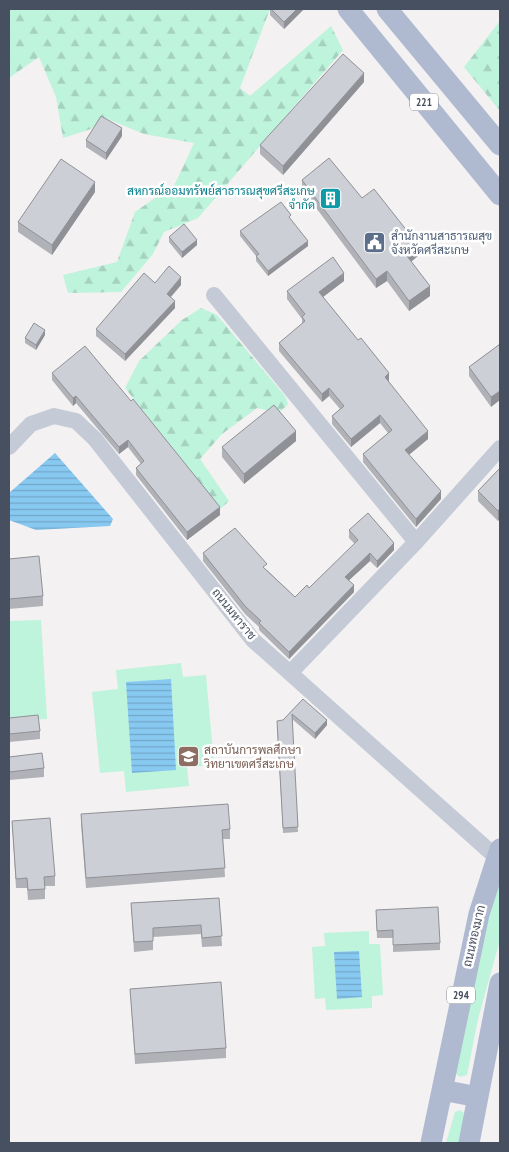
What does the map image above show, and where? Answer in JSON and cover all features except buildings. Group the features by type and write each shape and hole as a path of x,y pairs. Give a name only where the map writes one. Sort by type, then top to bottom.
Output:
{"main road":[{"name":"221","path":"348,9 500,195"},
{"name":"221","path":"387,9 500,145"},
{"name":"ถนนทองมาก","path":"431,1143 479,914 498,853"},
{"path":"469,1143 500,983"},
{"path":"442,1090 478,1097"}],"street":[{"path":"214,295 416,542"},
{"name":"ถนนมหาราช","path":"9,447 31,424 54,416 76,421 95,439 254,640 498,853"},
{"path":"291,672 416,542 500,448"}],"green space":[{"path":"9,9 270,9 240,88 250,96 331,26 343,50 198,218 164,232 153,254 121,292 68,293 63,275 117,262 135,212 175,184 194,143 144,134 105,118 91,129 63,138 56,97 39,57 9,78"},
{"path":"500,21 500,111 464,67"},
{"path":"201,308 217,315 285,396 288,404 279,413 257,408 222,434 200,459 229,501 220,509 125,388 139,361 182,320"},
{"path":"41,620 47,719 9,721 9,621"},
{"path":"181,663 183,677 206,675 214,765 187,767 189,786 126,792 124,771 100,773 92,692 118,689 116,670"},
{"path":"500,875 500,940 478,1019 467,1075 460,1077 455,1073 482,933"},
{"path":"369,931 369,944 380,944 383,995 372,996 372,1008 326,1010 325,998 315,999 312,947 325,946 324,933"},
{"path":"460,1110 465,1114 462,1143 446,1143 455,1112"}],"water":[{"path":"55,453 113,519 110,526 36,530 9,520 9,493"},
{"path":"171,679 176,770 132,773 126,682"},
{"path":"359,951 362,997 337,999 334,952"}],"place":[{"name":"สหกรณ์ออมทรัพย์สาธารณสุขศรีสะเกษ จำกัด","path":"331,198"},
{"name":"สำนักงานสาธารณสุข จังหวัดศรีสะเกษ","path":"375,243"},
{"name":"สถาบันการพลศึกษา วิทยาเขตศรีสะเกษ","path":"188,757"}]}
